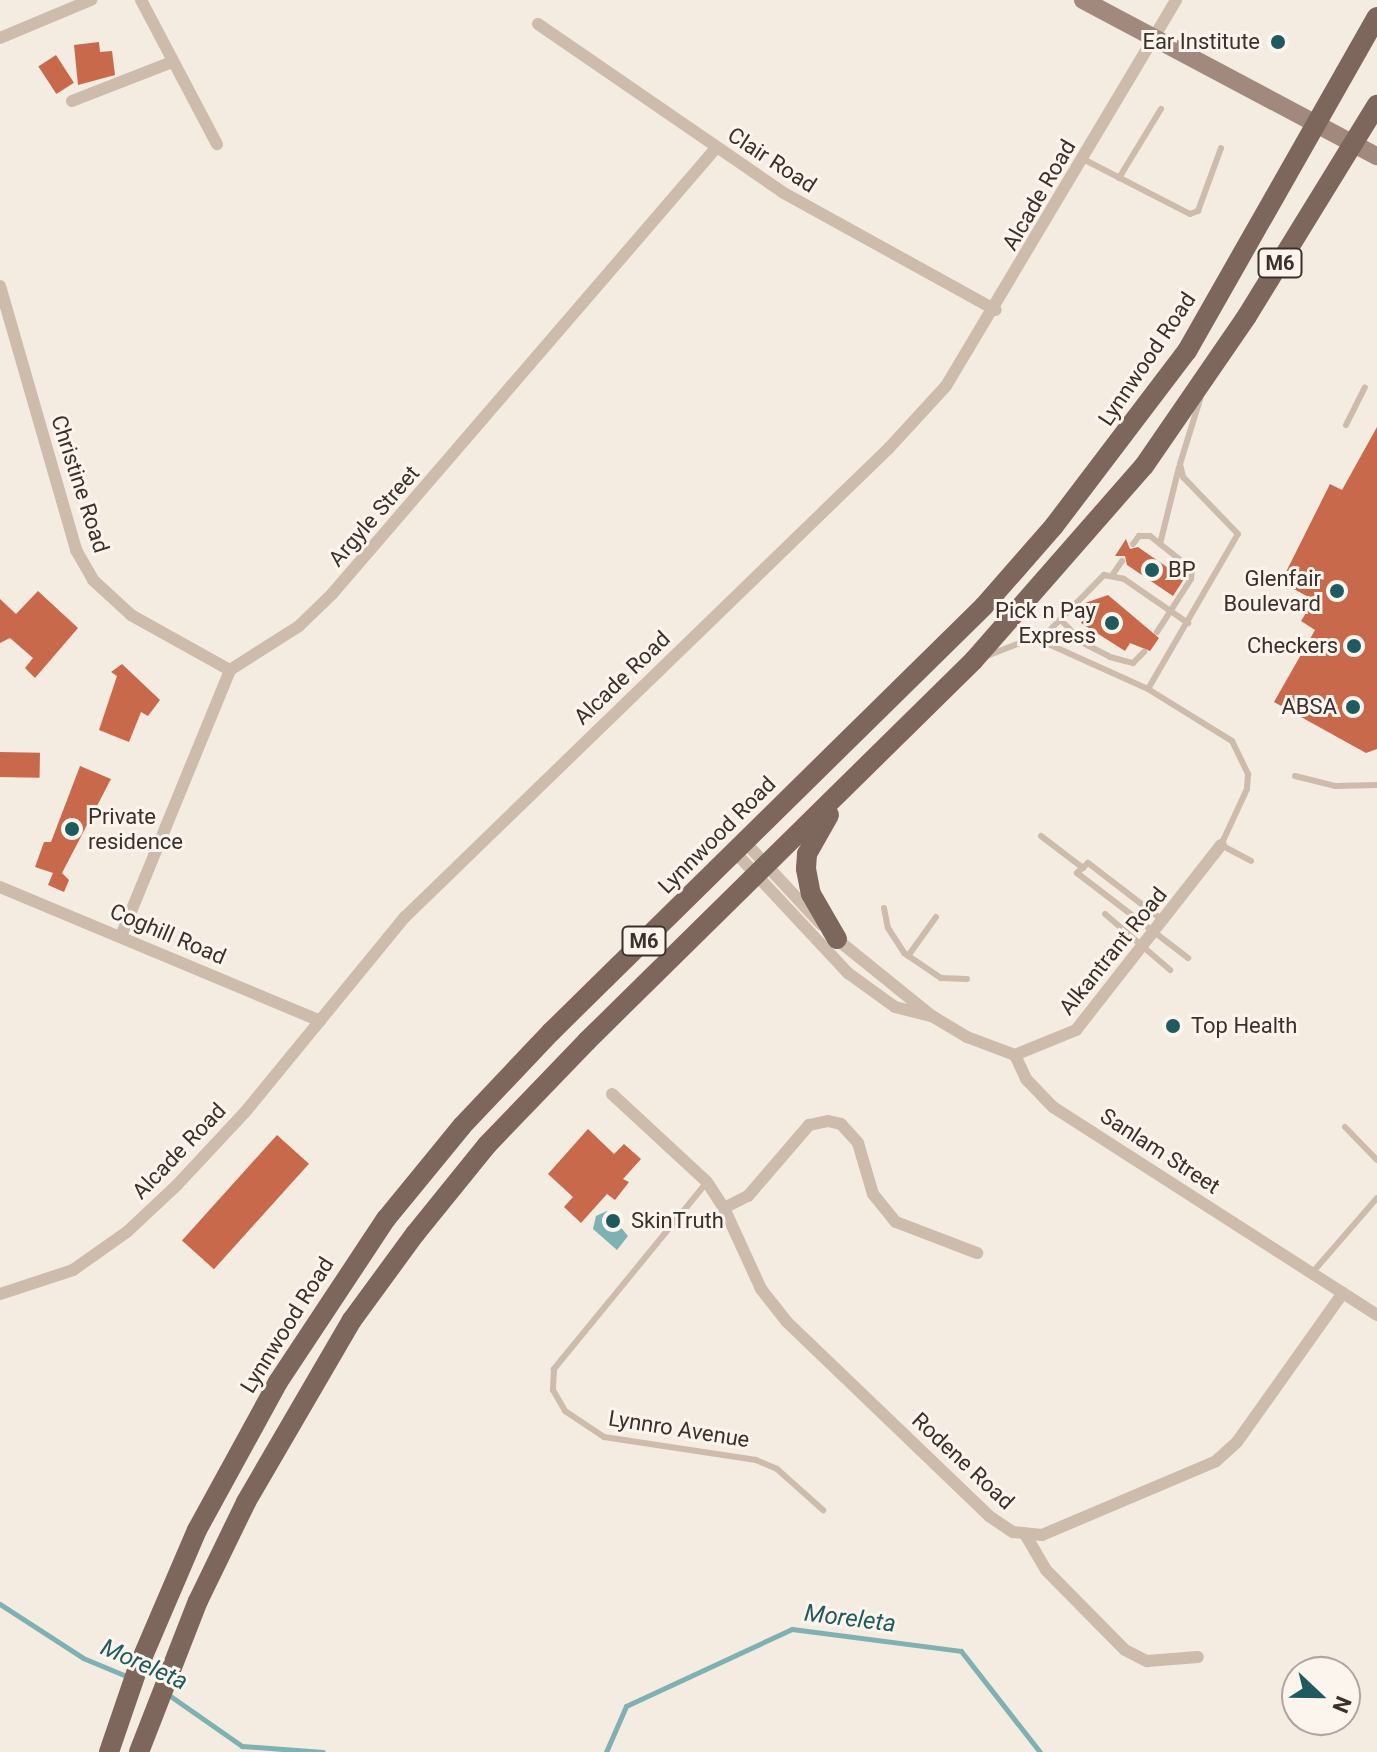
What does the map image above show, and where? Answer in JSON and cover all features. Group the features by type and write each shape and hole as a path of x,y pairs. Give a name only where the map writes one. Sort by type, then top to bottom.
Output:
{"main road":[{"name":"Lynnwood Road","path":"109,1752 173,1584 278,1382 386,1219 462,1126 551,1032 984,606 1054,526 1187,351 1377,17"},
{"path":"1315,124 1333,114 1377,43"},
{"name":"M6","path":"139,1752 198,1601 304,1398 415,1234 487,1145 974,660 1144,466 1205,381 1377,105"},
{"path":"837,939 811,894 806,869 819,831 849,785"}],"street":[{"path":"0,38 91,0"},
{"path":"141,0 217,144"},
{"path":"1083,0 1377,156"},
{"name":"Alcade Road","path":"0,1294 73,1270 128,1231 246,1111 405,917 889,448 946,386 996,310 1176,0"},
{"name":"Clair Road","path":"538,24 716,148 836,224 996,310"},
{"path":"72,101 172,62"},
{"name":"Argyle Street","path":"230,670 299,626 332,594 716,148"},
{"name":"Christine Road","path":"0,286 76,550 93,580 131,615 230,670"},
{"path":"121,936 230,670"},
{"name":"Alkantrant Road","path":"1015,1055 1076,1030 1221,845"},
{"path":"740,847 848,973 895,1007 932,1016"},
{"path":"759,872 932,1016 967,1037 1015,1055"},
{"name":"Coghill Road","path":"0,887 320,1021"},
{"name":"Sanlam Street","path":"1015,1055 1026,1079 1053,1107 1377,1315"},
{"name":"Rodene Road","path":"612,1094 707,1182 724,1208 761,1289 787,1322 989,1516 1025,1534 1042,1535 1216,1461 1237,1442 1343,1293"},
{"path":"724,1208 748,1196 809,1125 828,1121 841,1124 858,1143 873,1194 890,1216 977,1253"},
{"path":"1025,1534 1046,1570 1125,1650 1147,1661 1198,1657"}],"lane":[{"path":"1119,178 1161,109"},
{"path":"1083,159 1190,214 1198,211 1221,148"},
{"path":"1160,544 1205,381"},
{"path":"1346,425 1365,387"},
{"path":"1148,689 1238,534 1191,490 1180,464"},
{"path":"1133,544 1144,534 1192,569 1157,632"},
{"path":"974,660 1035,638 1061,620 1081,592 1113,574 1122,561"},
{"path":"1113,574 1188,623"},
{"path":"1061,620 1083,643 1110,657 1133,663 1144,652"},
{"path":"1035,638 1148,689 1223,731 1244,762 1248,774 1243,802 1221,845 1251,861"},
{"path":"1295,776 1335,786 1377,785"},
{"path":"1041,836 1083,868 1123,890 1164,921"},
{"path":"1083,868 1113,902 1188,958"},
{"path":"1113,902 1123,890"},
{"path":"884,908 894,940 908,956 941,978 967,979"},
{"path":"1105,914 1170,970"},
{"path":"908,956 936,917"},
{"path":"1345,1127 1377,1160"},
{"name":"Lynnro Avenue","path":"707,1182 554,1369 553,1390 565,1411 604,1437 756,1460 777,1469 823,1510"},
{"path":"1312,1273 1377,1198"}],"water":[{"path":"607,1211 628,1236 617,1250 593,1229 596,1216"}],"building":[{"path":"99,42 100,52 112,51 115,75 78,85 74,45"},
{"path":"56,55 74,83 56,94 38,66"},
{"name":"Glenfair Boulevard","path":"1377,427 1377,749 1366,753 1274,702 1315,630 1301,621 1314,600 1281,582 1330,484 1342,490"},
{"path":"1126,539 1130,549 1138,547 1184,579 1173,596 1127,565 1125,556 1115,556"},
{"path":"38,591 78,628 35,678 25,668 33,658 10,638 0,643 0,599 16,614"},
{"name":"Pick n Pay Express","path":"1108,595 1159,638 1150,651 1130,643 1125,651 1081,623 1092,607 1085,603"},
{"name":"Private residence","path":"122,664 160,700 148,716 141,712 129,742 99,730 117,676 111,672"},
{"name":"Private residence","path":"0,752 40,753 40,778 0,777"},
{"name":"Private residence","path":"80,766 111,779 62,873 69,880 64,892 48,885 53,873 35,867 44,842 51,842"},
{"path":"588,1129 614,1154 624,1144 641,1159 623,1179 629,1182 615,1200 607,1194 581,1223 564,1207 573,1197 548,1174"},
{"path":"277,1135 309,1164 214,1269 182,1241"}],"waterway":[{"name":"Moreleta","path":"0,1604 83,1658 131,1678"},
{"name":"Moreleta","path":"606,1752 626,1706 792,1629 961,1651 1040,1752"},
{"name":"Moreleta","path":"166,1693 242,1746 323,1752"}],"place":[{"name":"Ear Institute","path":"1278,42"},
{"name":"BP","path":"1152,570"},
{"name":"Glenfair Boulevard","path":"1337,591"},
{"name":"Pick n Pay Express","path":"1112,623"},
{"name":"Checkers","path":"1354,646"},
{"name":"ABSA","path":"1353,707"},
{"name":"Private residence","path":"72,829"},
{"name":"Top Health","path":"1173,1026"},
{"name":"SkinTruth","path":"613,1221"}]}
